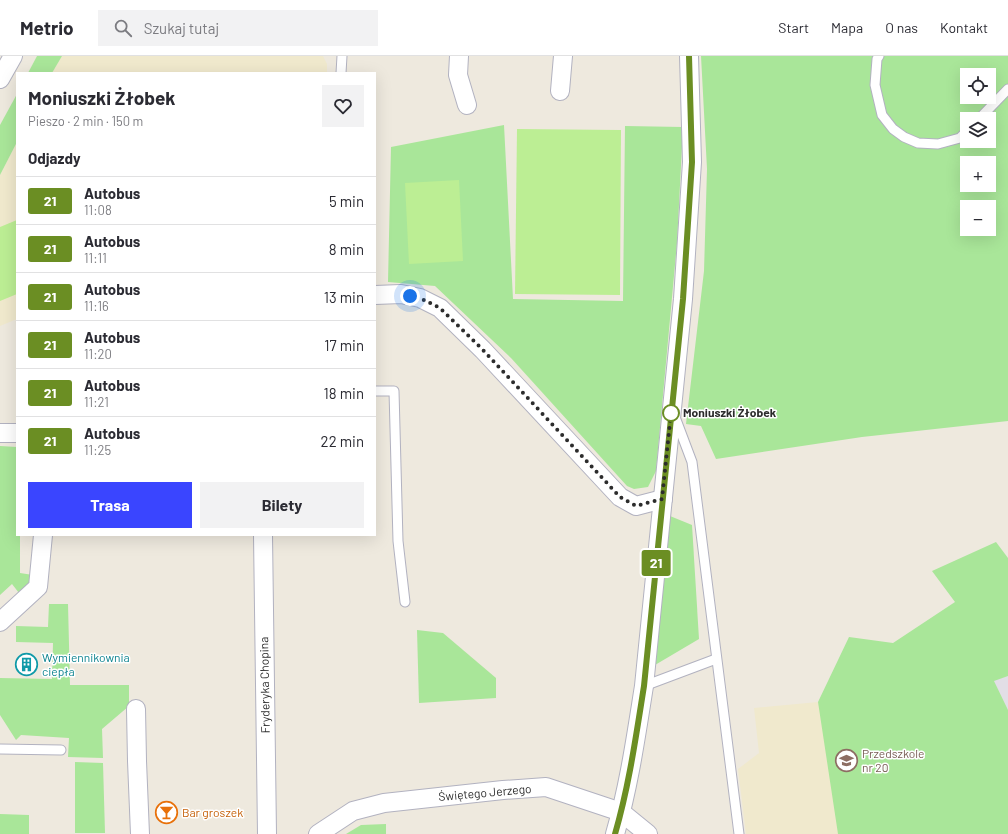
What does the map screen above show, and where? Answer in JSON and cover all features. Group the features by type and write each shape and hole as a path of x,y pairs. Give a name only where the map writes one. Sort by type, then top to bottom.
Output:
{"street":[{"path":"0,80 13,56"},
{"path":"459,56 458,75 467,105"},
{"path":"560,91 563,56"},
{"path":"615,834 635,744 644,686 683,299 692,162 689,56"},
{"path":"376,295 401,294 420,298 440,308 483,350 620,497 636,506 662,499"},
{"path":"0,433 16,433"},
{"path":"0,622 38,588 43,536"},
{"name":"Fryderyka Chopina","path":"263,536 267,834"},
{"path":"136,709 140,834"},
{"name":"Świętego Jerzego","path":"318,834 353,811 384,803 523,788 546,788 621,812 648,834"}],"lane":[{"path":"341,72 342,56"},
{"path":"879,56 876,59 875,85 882,115 893,129 904,137 918,143 938,144 960,138"},
{"path":"985,112 1008,89"},
{"path":"376,391 394,391 398,541 405,602"},
{"path":"672,408 692,462 739,834"},
{"path":"644,686 716,659"},
{"path":"0,749 61,750"}],"shaded area":[{"path":"62,56 323,56 327,64 327,72 53,72"},
{"path":"16,144 16,319 0,326 0,175"},
{"path":"1008,676 1008,710 993,680"},
{"name":"Przedszkole nr 20","path":"818,702 949,834 746,834 738,769 759,753 754,708"}],"green space":[{"path":"37,56 62,56 53,72 29,72"},
{"path":"701,56 1008,56 1008,421 862,437 716,459 701,426 686,424 704,271 707,169"},
{"path":"16,96 16,144 0,175 0,125"},
{"path":"504,125 513,299 623,301 625,126 683,127 677,243 656,471 648,487 634,489 627,486 511,358 435,286 388,282 391,147"},
{"path":"517,129 621,130 620,295 515,294"},
{"path":"459,180 463,261 409,264 405,183"},
{"path":"16,220 16,294 0,301 0,227"},
{"path":"0,446 16,447 16,536 20,536 20,573 33,575 31,582 19,593 12,584 0,595"},
{"path":"670,516 692,525 699,639 655,665"},
{"path":"996,542 1008,558 1008,676 994,681 1008,710 1008,834 838,834 818,702 849,637 893,643 955,602 932,571"},
{"path":"49,604 68,604 70,685 129,685 129,706 102,729 103,758 68,757 69,738 21,735 16,740 0,715 0,678 52,679 53,643 16,642 16,626 48,627"},
{"path":"417,630 443,633 496,678 496,698 419,703"},
{"path":"75,762 103,763 105,833 75,833"},
{"path":"0,814 29,815 29,834 0,834"},
{"path":"386,824 386,834 346,834 361,825"}],"bus line":[{"name":"21","path":"615,834 635,744 644,686 683,299 692,162 689,56"}],"place":[{"name":"Moniuszki Żłobek","path":"671,413"},
{"name":"Wymiennikownia ciepła","path":"26,665"},
{"name":"Przedszkole nr 20","path":"847,761"},
{"name":"Bar groszek","path":"167,813"}],"route":[{"path":"410,296 420,298 440,308 510,378 620,497 636,506 662,499 671,413"}]}
